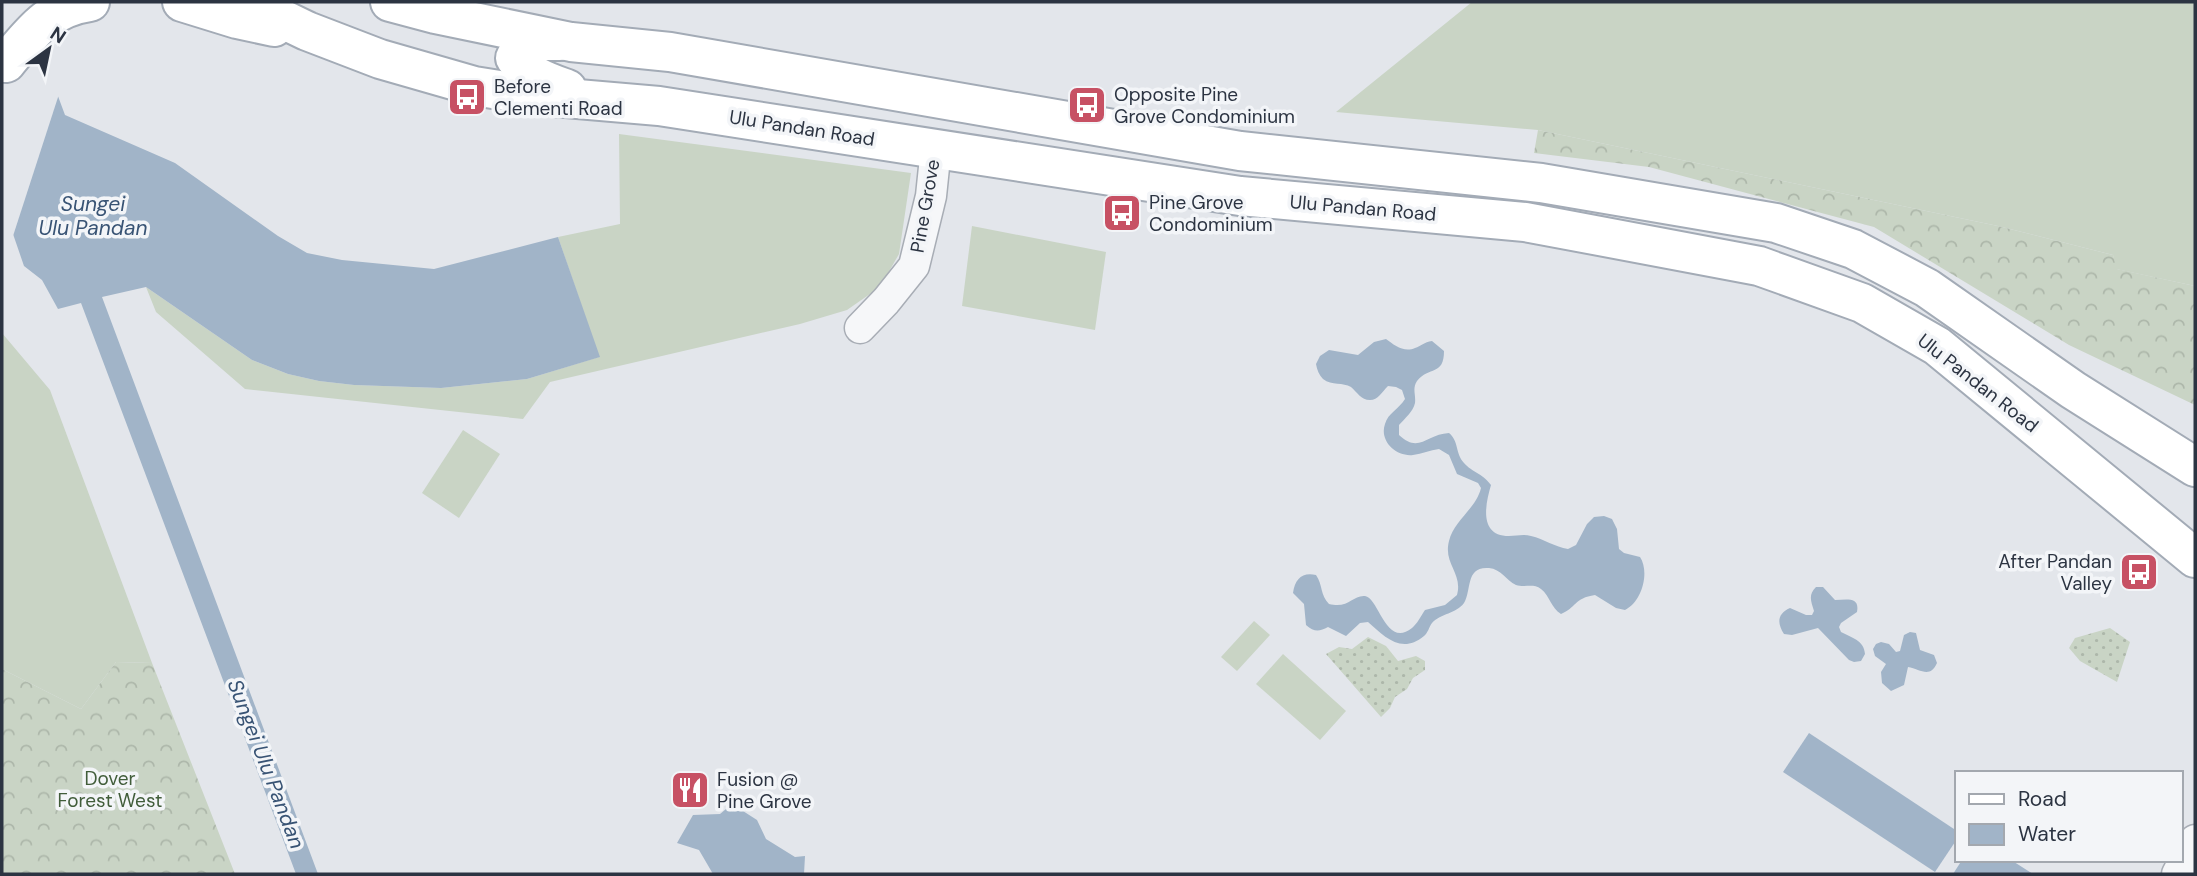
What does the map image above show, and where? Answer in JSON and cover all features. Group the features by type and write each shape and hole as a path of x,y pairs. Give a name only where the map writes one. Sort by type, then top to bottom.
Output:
{"main road":[{"path":"4,70 39,9 90,2"},
{"path":"182,2 237,19 307,31"},
{"name":"Ulu Pandan Road","path":"247,2 307,31 380,59 474,86 531,95 659,106 1240,196 1525,222 1759,266 1862,303 1937,346 2195,558"},
{"path":"390,2 571,42"},
{"path":"609,103 534,76 515,58 523,45 536,41 571,42 683,55 1240,151 1541,183 1776,222 1853,249 1927,288 2073,390 2195,467"},
{"path":"2143,435 2145,449 2165,466 2195,485"}],"street":[{"name":"Pine Grove","path":"860,328 914,266 931,197 936,148"},
{"path":"2183,861 2195,840"}],"green space":[{"path":"1472,2 2195,2 2195,286 2116,269 2113,255 1998,226 1538,130 1336,112"},
{"path":"1538,130 1998,226 2113,255 2117,269 2195,286 2195,405 2069,345 1874,227 1649,167 1534,153"},
{"path":"619,134 911,173 899,254 880,287 847,310 800,324 550,382 523,419 245,389 156,312 146,287 252,360 288,374 319,381 441,388 527,379 599,357 558,237 620,224"},
{"path":"972,226 1106,252 1095,330 962,306"},
{"path":"2,333 50,390 152,663 116,662 81,709 2,669"},
{"path":"463,430 500,454 459,518 422,493"},
{"path":"1254,621 1270,635 1237,671 1221,657"},
{"path":"2110,628 2130,642 2117,682 2080,661 2069,648 2075,638"},
{"path":"1368,637 1386,646 1398,661 1416,656 1425,661 1425,670 1395,697 1390,708 1381,717 1326,654 1339,647 1352,649"},
{"path":"1283,654 1346,711 1320,740 1256,684"},
{"name":"Dover Forest West","path":"116,662 152,663 235,874 2,874 2,669 81,709"}],"water":[{"name":"Sungei Ulu Pandan","path":"2,2 23,2 65,115 175,163 278,236 307,253 342,260 434,269 558,237 600,357 527,379 441,388 319,381 288,374 252,360 146,287 102,297 318,874 296,874 81,303 58,309 42,280 24,266 2,202"},
{"path":"1386,339 1407,350 1432,341 1444,351 1439,368 1417,381 1414,406 1399,425 1399,435 1412,443 1418,443 1449,433 1464,463 1491,485 1486,518 1493,531 1499,535 1531,536 1568,549 1576,545 1587,524 1594,517 1612,519 1617,529 1619,549 1640,557 1643,563 1643,586 1631,606 1625,610 1616,608 1595,595 1583,598 1561,614 1538,587 1516,585 1497,570 1481,568 1470,580 1464,603 1436,620 1425,635 1408,644 1393,641 1368,622 1360,623 1346,636 1328,627 1317,631 1306,625 1304,604 1293,593 1297,580 1307,575 1316,575 1329,604 1341,605 1365,596 1375,605 1389,628 1403,633 1412,628 1425,610 1445,605 1457,595 1457,581 1449,556 1449,541 1455,527 1475,502 1481,488 1478,483 1457,474 1449,455 1439,449 1407,455 1390,447 1384,436 1385,424 1405,399 1402,390 1388,386 1375,399 1367,400 1351,387 1323,379 1317,368 1320,356 1329,350 1358,355 1374,342"},
{"path":"1816,587 1823,587 1835,600 1851,600 1856,603 1857,612 1839,627 1841,632 1857,640 1864,649 1865,654 1861,661 1849,660 1818,628 1792,635 1784,634 1779,623 1781,616 1790,608 1812,615 1814,611 1811,595"},
{"path":"1916,633 1920,650 1934,655 1937,663 1928,672 1908,667 1904,685 1891,691 1882,683 1881,672 1886,664 1875,656 1873,649 1881,642 1889,644 1896,652 1900,651 1904,635"},
{"path":"1809,733 1955,830 1955,842 1935,872 1783,772"},
{"path":"732,804 757,820 766,839 795,857 805,856 804,874 713,874 699,850 677,843 693,815 720,814"},
{"path":"1961,862 2014,862 2033,874 1953,874"}],"pier":[{"path":"2,2 27,2 60,91 13,236 2,213"}],"place":[{"name":"Before Clementi Road","path":"467,97"},
{"name":"Opposite Pine Grove Condominium","path":"1087,105"},
{"name":"Pine Grove Condominium","path":"1122,213"},
{"name":"After Pandan Valley","path":"2139,572"},
{"name":"Fusion @ Pine Grove","path":"690,790"}]}
